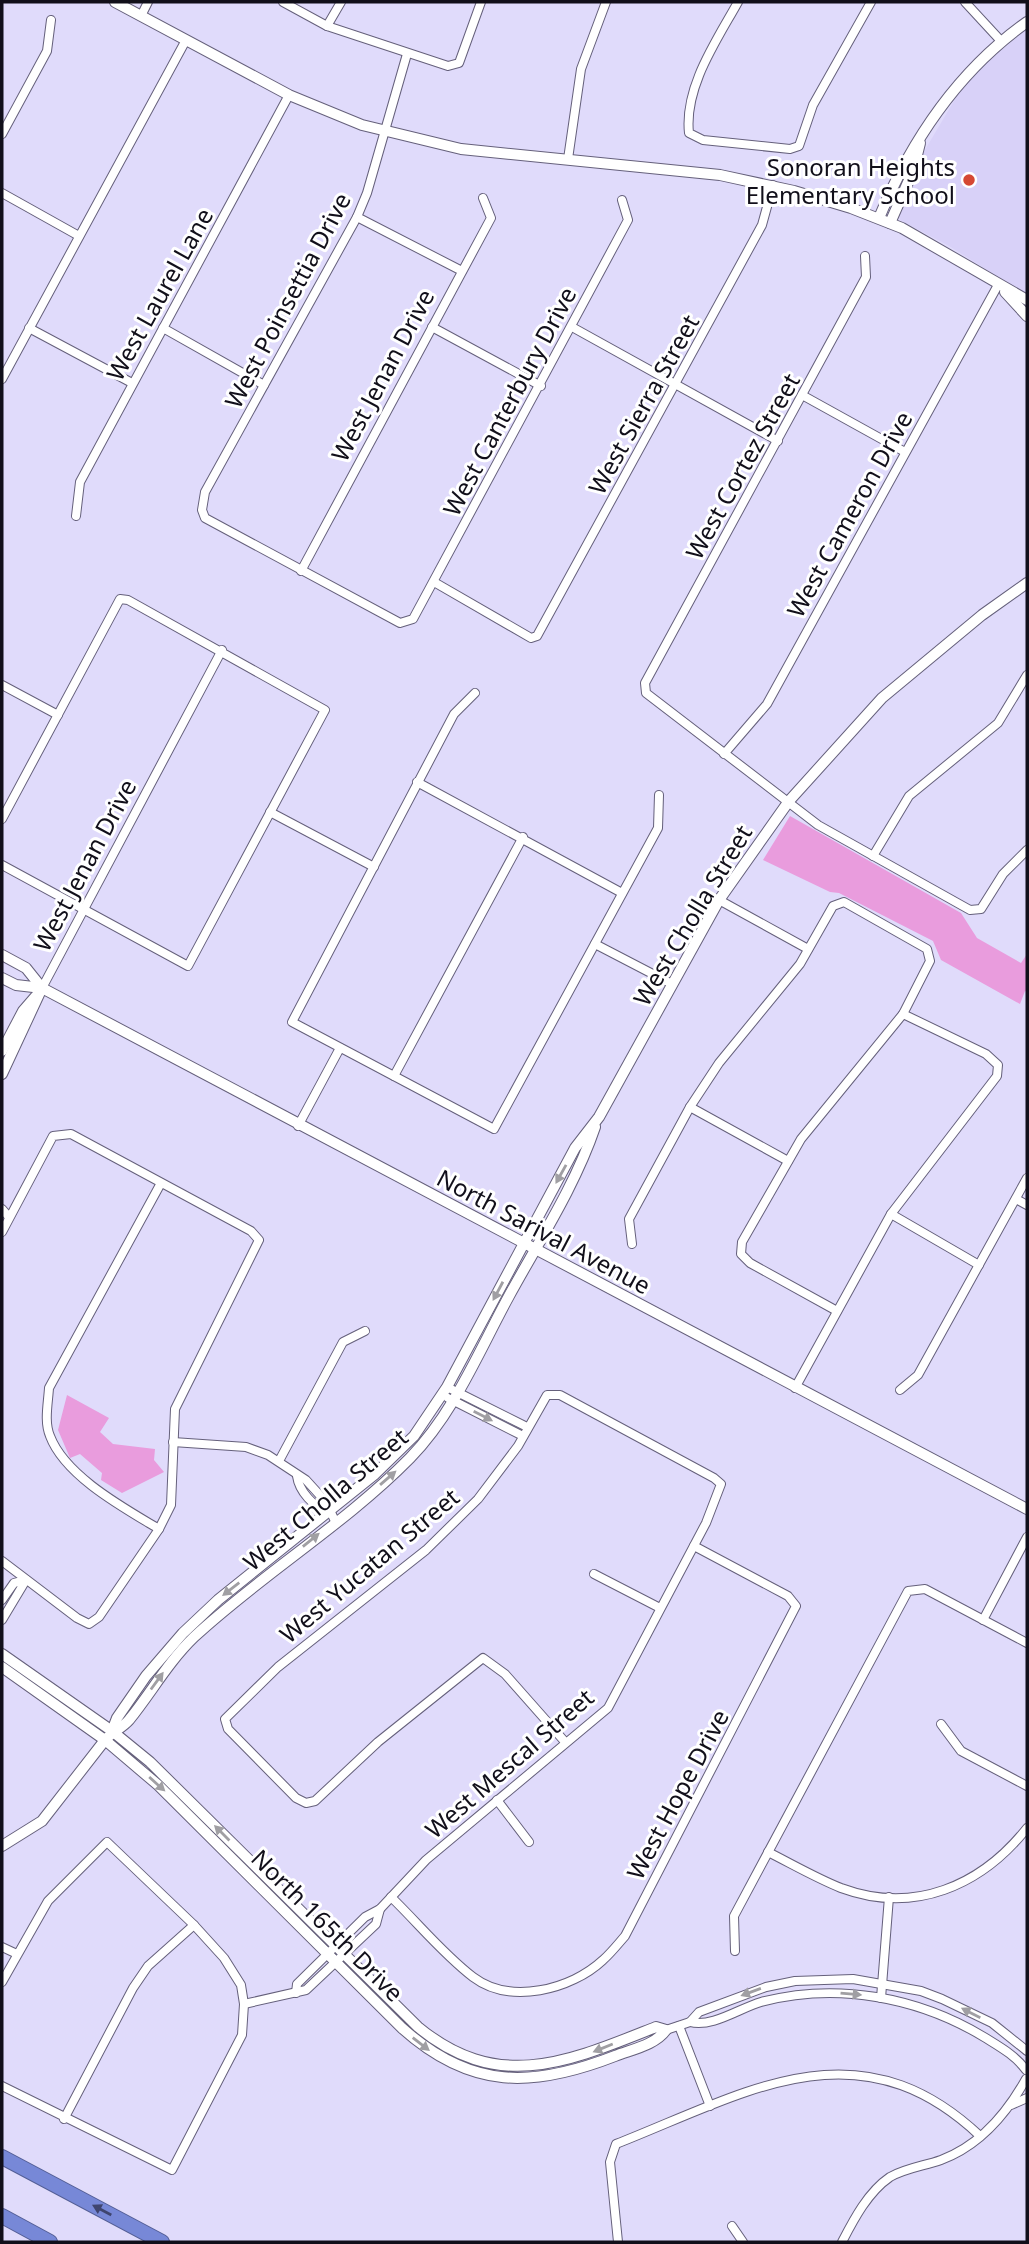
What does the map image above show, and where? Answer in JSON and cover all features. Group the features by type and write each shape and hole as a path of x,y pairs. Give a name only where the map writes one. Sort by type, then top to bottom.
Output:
{"highway":[{"path":"2,2157 162,2242"},
{"path":"2,2216 50,2242"}],"street":[{"path":"116,2 289,95 327,113 385,132 461,149 720,175 773,185 879,218 950,254 1027,300"},
{"path":"141,16 148,2"},
{"path":"284,2 327,26 448,66 459,63 481,2"},
{"path":"327,26 341,2"},
{"path":"568,159 581,69 606,2"},
{"path":"738,2 707,58 696,85 688,121 689,133 702,140 790,149 799,146 813,105 871,2"},
{"path":"965,2 1001,41"},
{"path":"2,134 47,51 51,20"},
{"path":"879,218 900,168 953,90 1001,41 1027,22"},
{"path":"2,379 186,40"},
{"name":"West Poinsettia Drive","path":"301,571 205,518 202,510 205,492 357,217 407,54"},
{"name":"West Laurel Lane","path":"76,516 80,482 289,95"},
{"path":"890,223 913,171 922,137"},
{"name":"West Sierra Street","path":"434,582 531,638 537,636 762,225 773,185"},
{"path":"2,193 79,236"},
{"name":"West Jenan Drive","path":"301,571 491,218 482,198"},
{"name":"West Canterbury Drive","path":"301,571 400,623 413,619 541,386 628,220 622,200"},
{"path":"357,217 462,271"},
{"name":"West Cortez Street","path":"724,754 646,693 645,683 866,277 865,256"},
{"path":"998,285 1027,316"},
{"name":"West Cameron Drive","path":"724,754 767,704 998,285"},
{"path":"432,327 541,386"},
{"path":"572,327 778,441"},
{"path":"29,328 132,383"},
{"path":"163,328 264,385"},
{"path":"802,394 905,452"},
{"name":"West Cholla Street","path":"450,1393 523,1244 575,1148 599,1117 719,900 789,801 881,698 982,615 1027,583"},
{"path":"2,819 120,599 128,600 222,650 325,710 188,966 2,865"},
{"name":"West Jenan Drive","path":"2,1074 43,988 222,650"},
{"path":"873,856 909,796 998,723 1027,676"},
{"path":"2,685 58,715"},
{"path":"475,693 454,714 292,1023 494,1129 658,828 659,795"},
{"path":"724,754 818,825 971,910 981,909 1003,874 1027,850"},
{"path":"417,782 523,837 622,893"},
{"path":"270,812 374,867"},
{"path":"394,1076 523,837"},
{"path":"719,900 808,949"},
{"path":"632,1244 629,1219 690,1107 719,1063 800,964 832,906 844,902 927,948 930,961 903,1014 801,1139 742,1242 741,1254 750,1263 837,1311"},
{"path":"595,944 672,984"},
{"name":"North Sarival Avenue","path":"2,954 26,968 43,988 298,1126 1027,1509"},
{"name":"North Sarival Avenue","path":"2,978 16,985 43,988"},
{"name":"West Jenan Drive","path":"2,1051 23,1011 43,988"},
{"path":"795,1388 891,1214 997,1076 998,1065 986,1054 903,1014"},
{"path":"298,1126 341,1048"},
{"path":"690,1107 788,1161"},
{"name":"West Cholla Street","path":"2,1846 42,1821 68,1792 108,1735 127,1723 159,1678 193,1638 332,1516 405,1446 450,1393 586,1155 599,1117"},
{"path":"2,1232 6,1217 53,1136 62,1133 71,1134 251,1231 259,1240 180,1393 175,1409 171,1505 159,1529 99,1617 89,1624 2,1561"},
{"path":"900,1390 918,1375 1027,1178"},
{"path":"159,1529 69,1467 48,1434 49,1388 161,1183"},
{"path":"1016,1199 1027,1205"},
{"path":"2,1209 6,1217"},
{"path":"891,1214 979,1265"},
{"path":"279,1461 343,1342 365,1331"},
{"path":"450,1393 527,1427"},
{"path":"450,1393 523,1436"},
{"name":"West Yucatan Street","path":"566,1743 514,1682 483,1658 379,1742 315,1801 306,1803 296,1798 228,1729 225,1719 278,1667 426,1549 488,1489 547,1395 560,1395 721,1484"},
{"path":"173,1442 246,1447 279,1461 297,1476 298,1485 319,1509 332,1516"},
{"name":"West Mescal Street","path":"244,2004 296,1993 297,1984 376,1924 380,1909 426,1860 608,1707 694,1546 721,1484"},
{"path":"983,1620 1027,1537"},
{"name":"West Hope Drive","path":"391,1897 474,1978 504,1991 537,1990 570,1982 602,1961 625,1936 796,1606 789,1596 694,1546"},
{"path":"594,1574 660,1608"},
{"path":"2,1600 14,1583 26,1580"},
{"path":"2,1620 26,1580"},
{"path":"735,1951 734,1916 908,1591 925,1589 1027,1643"},
{"name":"North 165th Drive","path":"2,1654 182,1792 337,1954 429,2035 453,2050 495,2065 524,2067 560,2063 656,2027 666,2030 690,2022"},
{"name":"North 165th Drive","path":"2,1667 108,1735"},
{"path":"941,1724 961,1751 1027,1786"},
{"path":"497,1800 529,1842"},
{"path":"768,1852 843,1889 889,1897 928,1895 960,1886 995,1862 1027,1828"},
{"path":"2,1982 48,1901 107,1842 194,1925 224,1958 241,1985 244,2004 242,2035 172,2170 64,2119 2,2086"},
{"path":"881,1998 889,1897"},
{"path":"64,2119 133,1988 148,1966 194,1925"},
{"path":"2,1947 17,1954"},
{"path":"842,2242 866,2201 886,2181 921,2164 941,2160 964,2149 1011,2105 1027,2075 1009,2052 966,2026 922,2007 881,1998 844,1993 788,1997 761,2002 701,2025 690,2022 699,2012 748,1993 795,1981 831,1978 882,1984 921,1992 971,2012 992,2024 1027,2051"},
{"path":"678,2025 710,2106"},
{"path":"618,2242 610,2162 612,2149 616,2144 789,2078 824,2073 855,2075 917,2091 961,2118 980,2136"},
{"path":"1011,2105 1027,2098"},
{"path":"732,2226 743,2242"}],"shaded area":[{"name":"Sonoran Heights Elementary School","path":"1027,29 1027,295 949,246 900,220 898,215 919,160 961,89 981,67"},
{"path":"790,816 961,913 977,938 1021,963 1027,954 1027,992 1025,991 1020,1004 941,960 933,941 839,893 830,892 763,860"},
{"path":"67,1395 109,1418 100,1432 113,1444 155,1449 154,1460 164,1472 122,1493 101,1480 102,1473 80,1454 70,1458 58,1430"}],"place":[{"name":"Sonoran Heights Elementary School","path":"969,180"}]}
